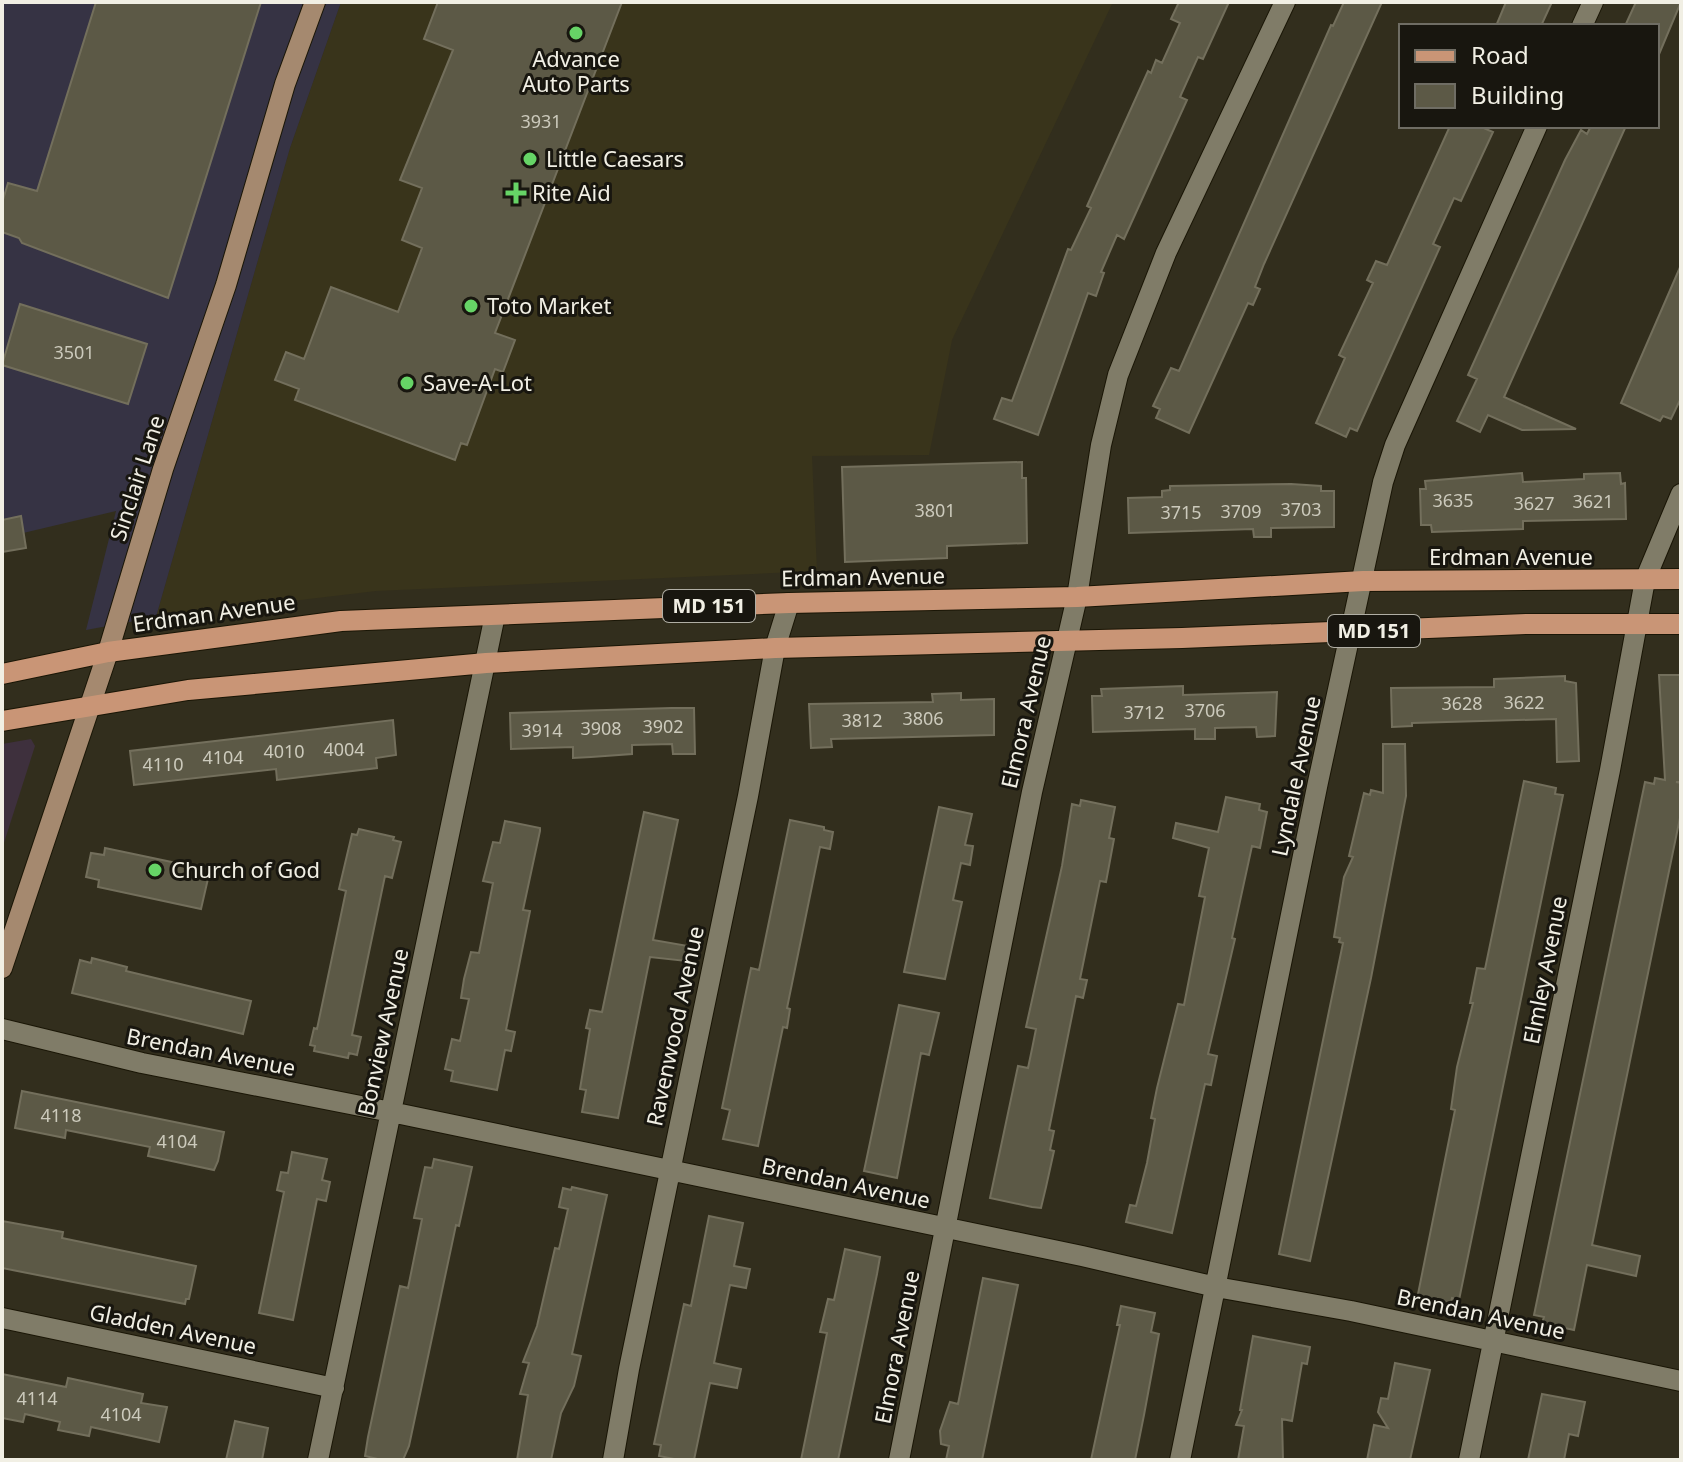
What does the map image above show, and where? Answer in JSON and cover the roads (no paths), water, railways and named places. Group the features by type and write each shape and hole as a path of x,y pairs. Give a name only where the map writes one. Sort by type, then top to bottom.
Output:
{"main road":[{"name":"Sinclair Lane","path":"2,968 108,652 163,469 226,285 285,84 315,2"},
{"name":"Erdman Avenue","path":"2,674 108,652 341,621 789,603 1077,597 1363,581 1681,579"},
{"name":"MD 151","path":"2,721 188,690 486,663 775,648 902,647 1526,624 1681,624"}],"street":[{"name":"Elmora Avenue","path":"899,1460 1026,823 1077,597 1101,445 1118,375 1166,253 1285,2"},
{"path":"1583,24 1593,2"},
{"name":"Lyndale Avenue","path":"1180,1460 1373,524 1395,445 1536,128"},
{"name":"Elmley Avenue","path":"1469,1460 1645,580 1681,494"},
{"name":"Ravenwood Avenue","path":"613,1460 748,796 775,648 789,603"},
{"name":"Bonview Avenue","path":"318,1460 495,615"},
{"name":"Brendan Avenue","path":"2,1029 142,1063 1681,1381"},
{"name":"Gladden Avenue","path":"2,1318 334,1388"}],"place":[{"name":"Advance Auto Parts","path":"576,33"},
{"name":"Little Caesars","path":"530,159"},
{"name":"Rite Aid","path":"516,193"},
{"name":"Toto Market","path":"471,306"},
{"name":"Save-A-Lot","path":"407,383"},
{"name":"Church of God","path":"155,870"}]}
